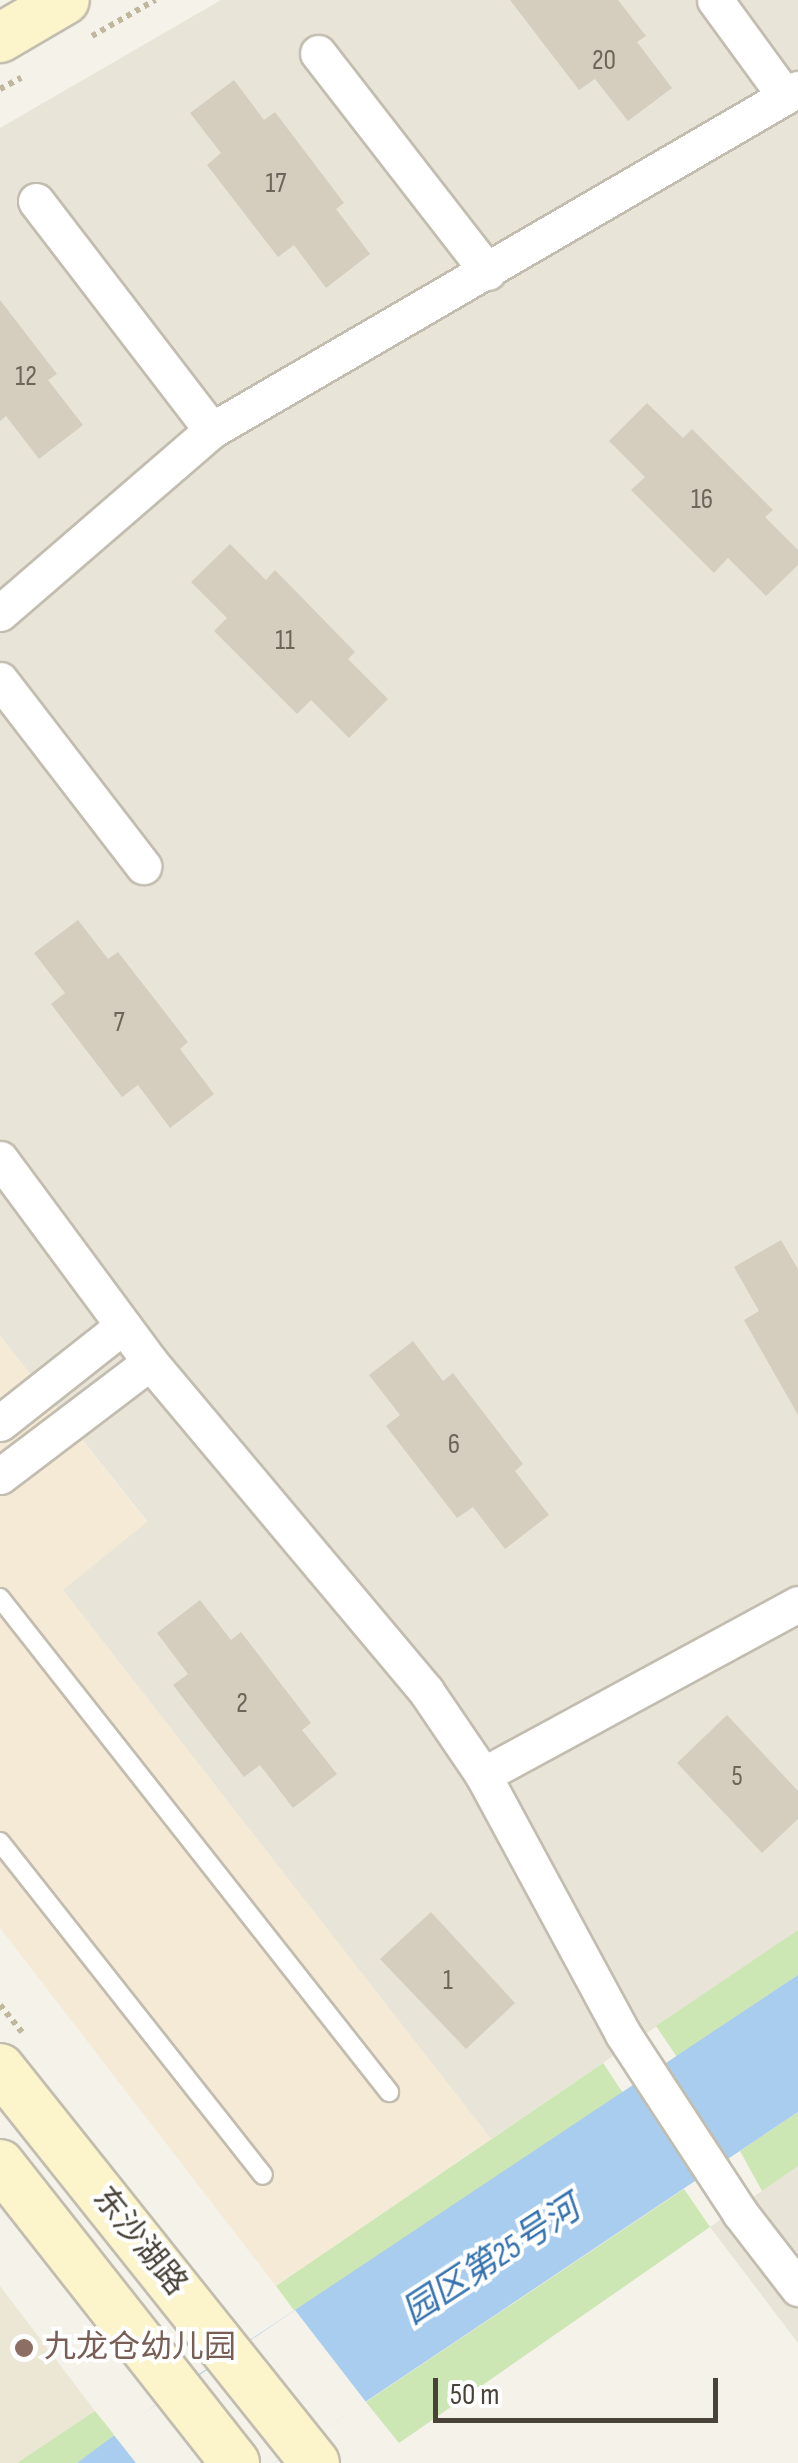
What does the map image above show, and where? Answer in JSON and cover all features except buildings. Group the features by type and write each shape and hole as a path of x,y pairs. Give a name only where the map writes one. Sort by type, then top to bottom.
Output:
{"main road":[{"path":"0,38 65,0"},
{"name":"东沙湖路","path":"0,2068 308,2454"},
{"name":"东沙湖路","path":"0,2164 235,2463"}],"street":[{"path":"0,614 212,430 792,92 715,0"},
{"path":"318,53 488,272"},
{"path":"36,202 212,430"},
{"path":"0,680 143,866"},
{"path":"0,1159 150,1362 426,1691 483,1775 624,2034 740,2212 798,2288"},
{"path":"0,1422 123,1326"},
{"path":"0,1476 150,1362"},
{"path":"483,1775 798,1604"}],"lane":[{"path":"0,1598 389,2092"},
{"path":"0,1842 263,2175"}],"shaded area":[{"path":"221,0 798,0 798,1930 491,2139 62,1589 147,1521 0,1336 0,128"},
{"path":"0,1336 147,1522 63,1590 491,2139 276,2286 0,1928"},
{"path":"798,2166 798,2343 710,2227"},
{"name":"九龙仓幼儿园","path":"0,2286 95,2411 17,2463 0,2463"}],"green space":[{"path":"798,1930 798,1975 677,2057 656,2026"},
{"path":"603,2063 623,2093 296,2313 276,2286"},
{"path":"798,2112 798,2166 762,2191 740,2151"},
{"path":"684,2189 710,2227 399,2443 366,2402"},
{"path":"95,2411 116,2437 77,2463 17,2463"}],"water":[{"name":"园区第25号河","path":"798,1975 798,2112 274,2463 77,2463 178,2388"}],"pier":[{"path":"295,2310 366,2402 274,2463 136,2463 113,2434"}],"place":[{"name":"九龙仓幼儿园","path":"24,2348"}]}
